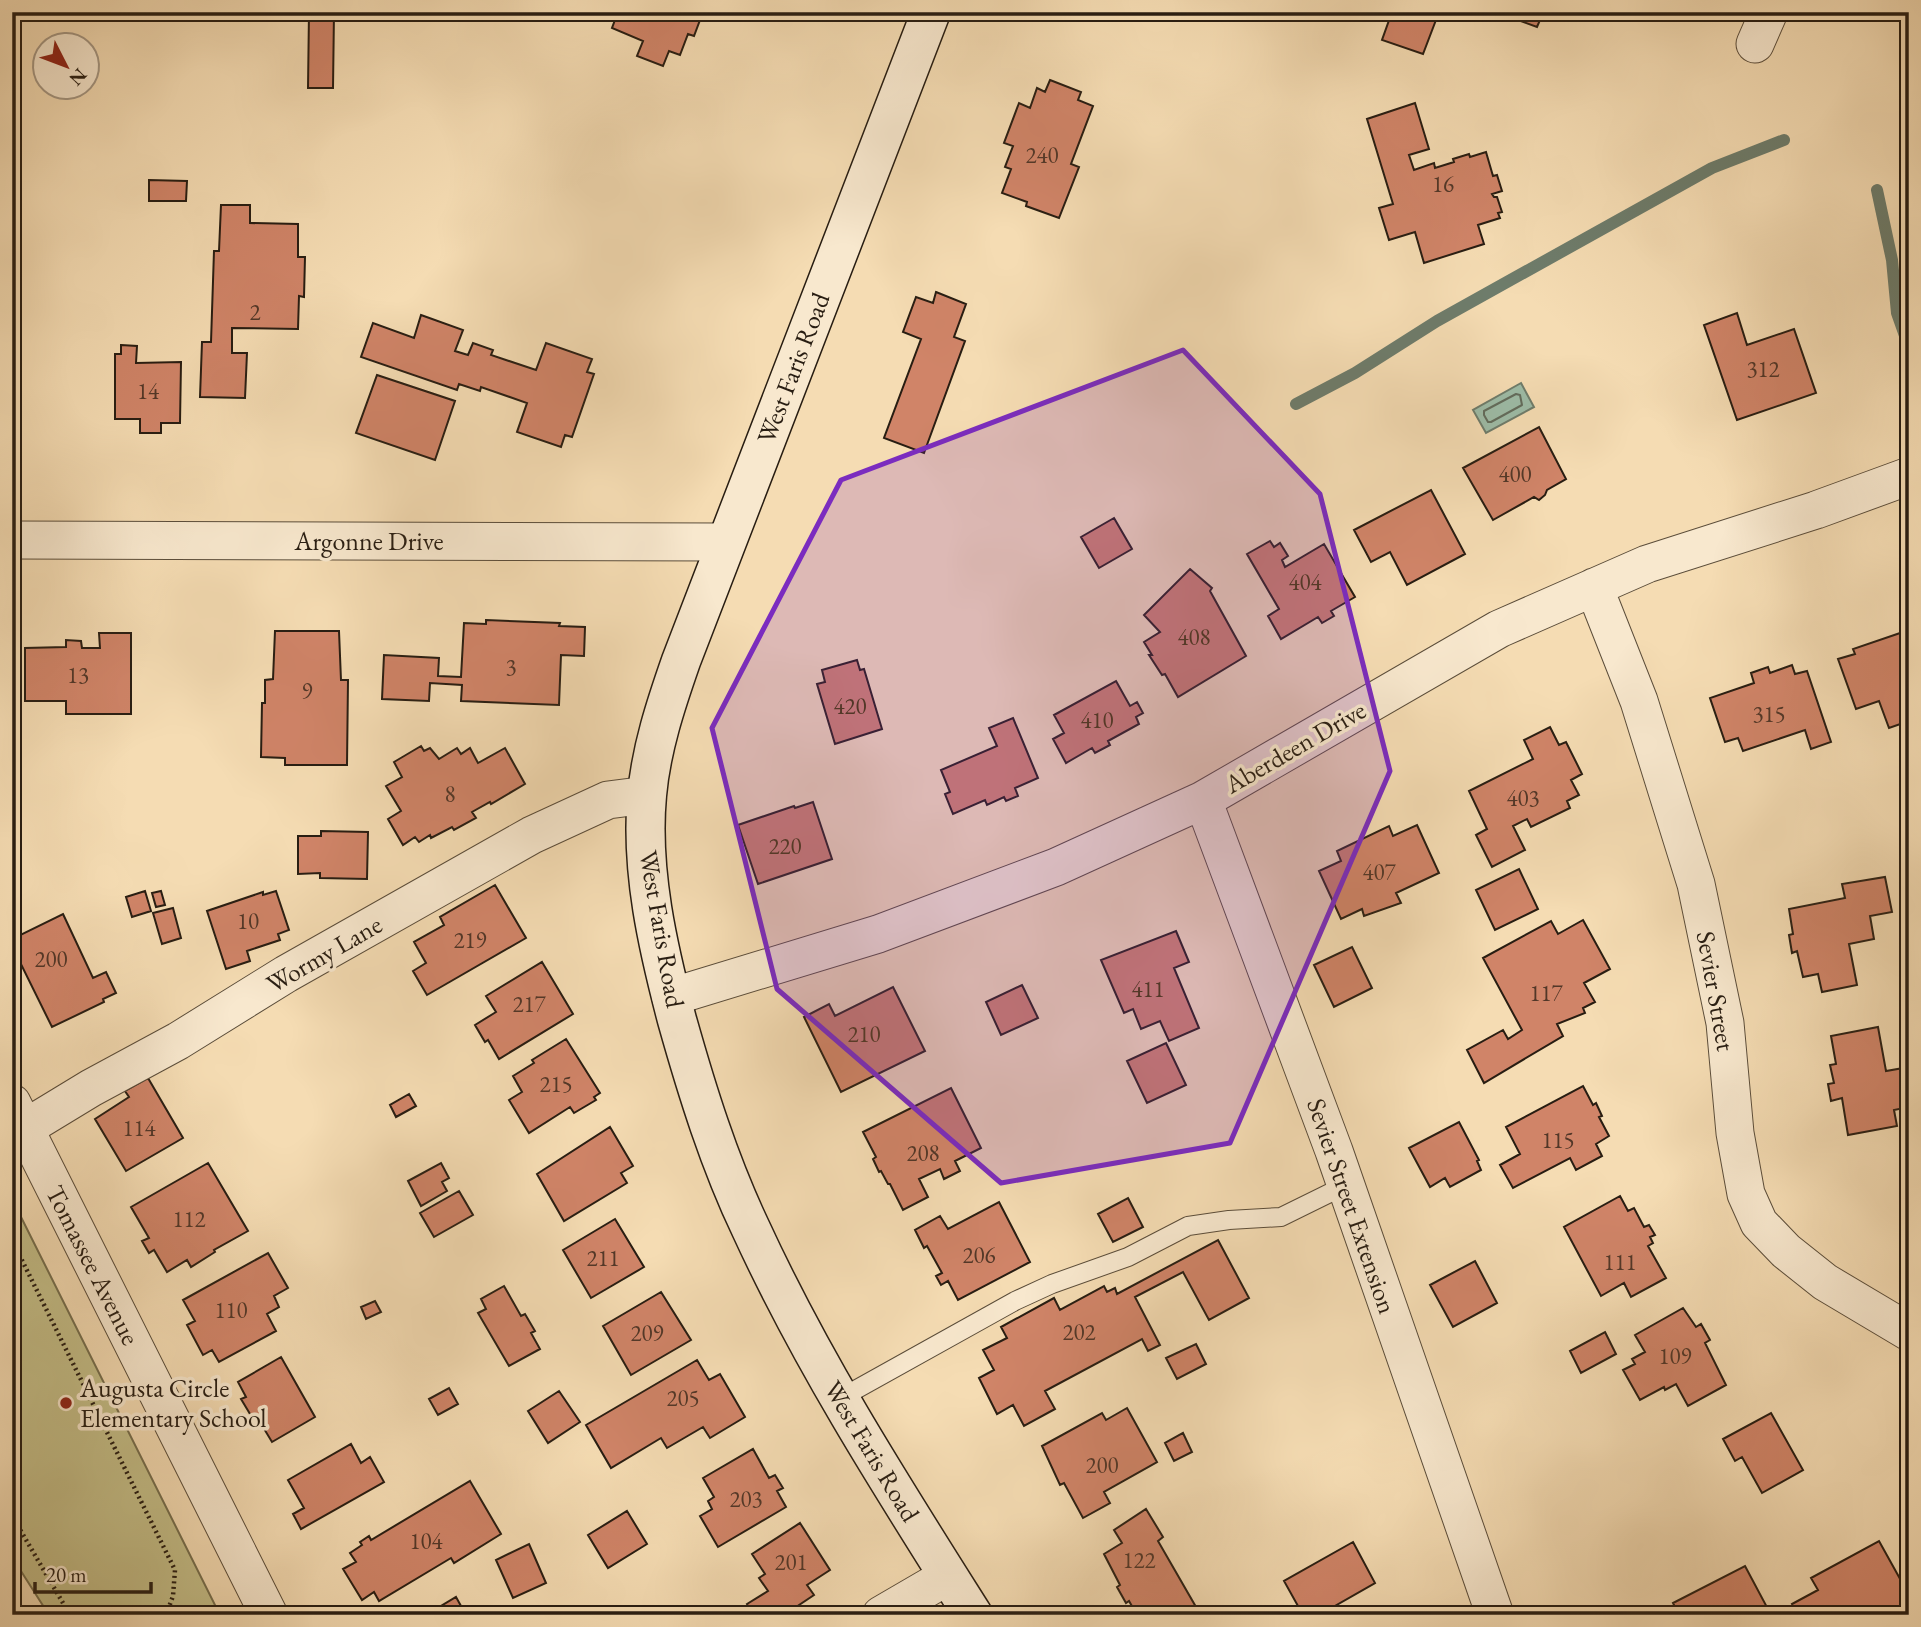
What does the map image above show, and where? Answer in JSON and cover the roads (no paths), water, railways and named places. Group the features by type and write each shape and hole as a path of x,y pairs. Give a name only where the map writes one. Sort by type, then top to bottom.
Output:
{"main road":[{"name":"West Faris Road","path":"931,12 726,542 668,700 654,753 647,795 646,842 651,898 671,997 707,1120 727,1175 776,1281 839,1399 973,1615"}],"street":[{"name":"Aberdeen Drive","path":"671,997 890,930 1056,867 1203,800 1499,629 1647,564 1816,510 1909,476"},
{"name":"Argonne Drive","path":"12,540 726,542"},
{"name":"Sevier Street","path":"1594,587 1639,701 1696,884 1725,1024 1735,1133 1746,1194 1759,1223 1786,1251 1825,1282 1909,1332"},
{"name":"Wormy Lane","path":"16,1122 91,1088 178,1041 286,974 533,835 608,800 647,795"},
{"name":"Sevier Street Extension","path":"1203,800 1346,1185 1495,1615"},
{"name":"Tomassee Avenue","path":"16,1122 269,1615"},
{"path":"881,1615 948,1576"}],"lane":[{"path":"839,1399 1015,1301 1052,1284 1128,1256 1188,1226 1281,1217 1346,1185"}],"water":[{"path":"1521,383 1534,407 1486,433 1473,410"}],"waterway":[{"path":"1296,404 1355,373 1437,321 1712,168 1784,140"},
{"path":"1877,190 1892,260 1897,313 1909,347"}],"place":[{"name":"Augusta Circle Elementary School","path":"66,1403"}]}
